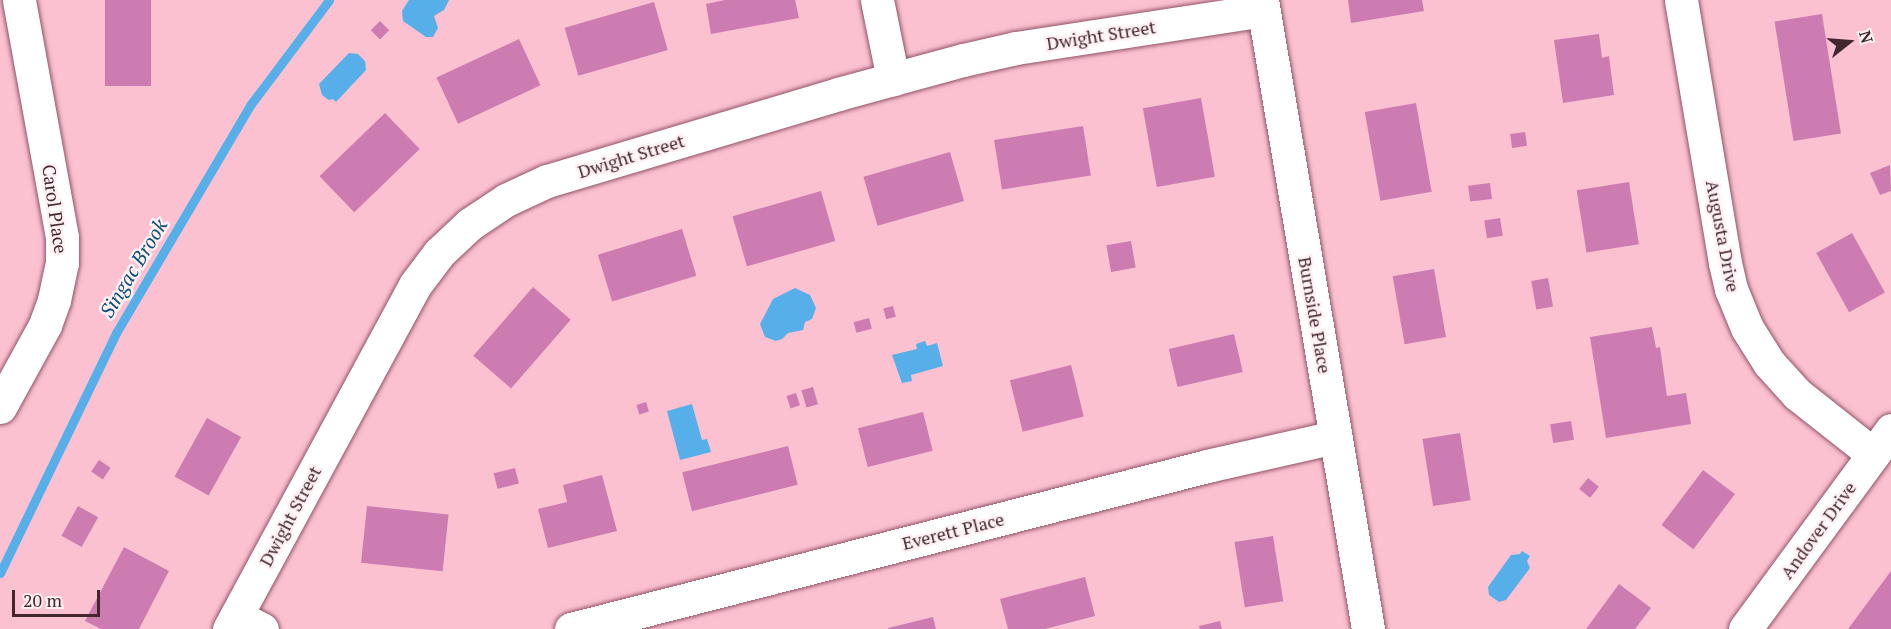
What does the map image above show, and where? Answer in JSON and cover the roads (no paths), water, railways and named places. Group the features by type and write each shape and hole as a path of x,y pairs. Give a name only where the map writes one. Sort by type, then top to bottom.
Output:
{"street":[{"name":"Carol Place","path":"0,407 45,325 54,300 62,262 62,237 19,0"},
{"path":"877,0 893,79"},
{"name":"Augusta Drive","path":"1681,0 1725,263 1731,290 1746,328 1769,363 1797,394 1882,442"},
{"name":"Dwight Street","path":"243,625 415,285 439,253 470,224 506,200 547,181 893,79 1016,48 1262,5"},
{"name":"Burnside Place","path":"1262,5 1368,629"},
{"name":"Everett Place","path":"571,629 1207,466 1335,437"},
{"name":"Andover Drive","path":"1745,629 1882,442"}],"water":[{"path":"409,0 449,0 444,10 434,16 438,28 433,37 426,37 403,21 402,11"},
{"path":"349,53 358,54 365,61 366,70 336,102 333,99 329,100 322,95 319,84"},
{"path":"795,288 810,295 816,308 812,319 805,322 803,330 788,333 782,339 776,341 765,337 760,324 773,299"},
{"path":"925,341 927,346 937,343 943,366 911,375 912,381 902,383 892,355 917,349 916,344"},
{"path":"692,404 702,440 707,439 711,452 680,460 667,411"},
{"path":"1522,551 1530,556 1527,561 1530,568 1506,600 1499,602 1489,595 1488,587 1511,555 1520,554"}],"waterway":[{"name":"Singac Brook","path":"0,573 116,333 251,104 329,0"}]}
